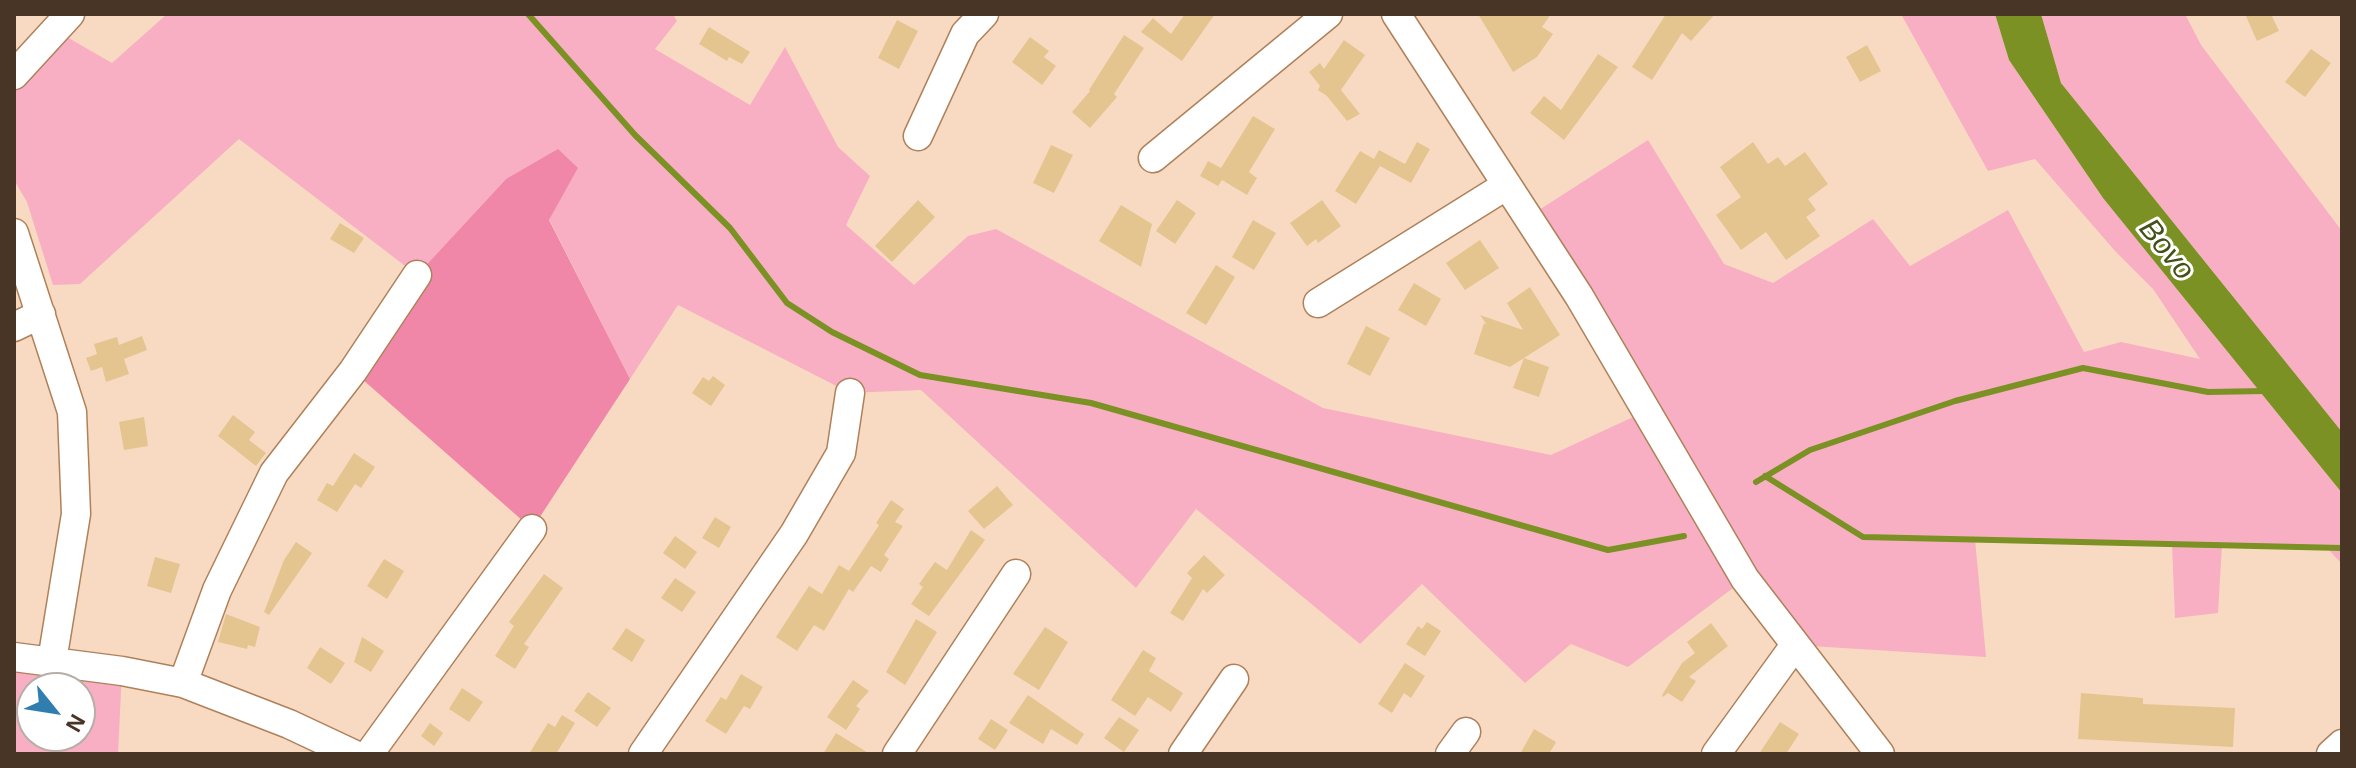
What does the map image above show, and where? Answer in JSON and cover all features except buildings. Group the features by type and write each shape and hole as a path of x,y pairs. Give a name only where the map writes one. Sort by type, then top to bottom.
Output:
{"street":[{"path":"14,75 70,14"},
{"path":"918,136 965,34 984,14"},
{"path":"1153,158 1328,14"},
{"path":"1396,14 1579,296 1745,579 1880,754"},
{"path":"1318,303 1507,185"},
{"path":"14,233 72,412 76,514 52,661"},
{"path":"183,683 217,590 274,473 353,371 417,275"},
{"path":"14,327 41,314"},
{"path":"643,754 794,534 833,467 841,453 850,393"},
{"path":"369,754 532,529"},
{"path":"897,754 1016,574"},
{"path":"1716,754 1795,645"},
{"path":"14,657 183,683 289,724 353,754"},
{"path":"1183,754 1234,679"},
{"path":"2331,754 2342,744"}],"shaded area":[{"path":"167,14 673,14 677,21 655,49 750,105 785,47 838,147 870,176 846,225 914,285 968,236 996,229 1323,408 1551,455 1646,411 1528,217 1648,140 1724,264 1773,283 1873,219 1910,266 2008,210 2084,352 2121,342 2200,359 2153,289 2116,252 2035,159 1988,171 1901,14 1995,14 2009,60 2103,198 2342,493 2342,564 2327,548 2222,545 2218,613 2175,618 2172,544 1975,539 1986,657 1795,645 1745,579 1628,667 1571,644 1525,683 1422,584 1360,644 1196,509 1136,588 921,390 850,393 678,305 630,379 549,219 578,168 506,179 417,275 239,139 80,284 53,285 27,202 14,180 14,87 60,33 112,63"},
{"path":"2041,14 2185,14 2201,45 2342,231 2342,432 2061,83"},
{"path":"558,149 578,168 549,220 630,379 532,529 353,371 417,275 506,179"},
{"path":"14,657 122,671 118,754 14,752"}],"water":[{"name":"Bovo","path":"1995,14 2041,14 2061,83 2342,432 2342,493 2103,198 2009,60"}],"waterway":[{"path":"528,14 635,135 730,228 787,303 832,332 920,375 1091,403 1608,550 1684,536"},
{"path":"1756,482 1810,450 1955,401 2083,368 2208,392 2265,391"},
{"path":"1765,476 1863,537 2342,548"}]}
